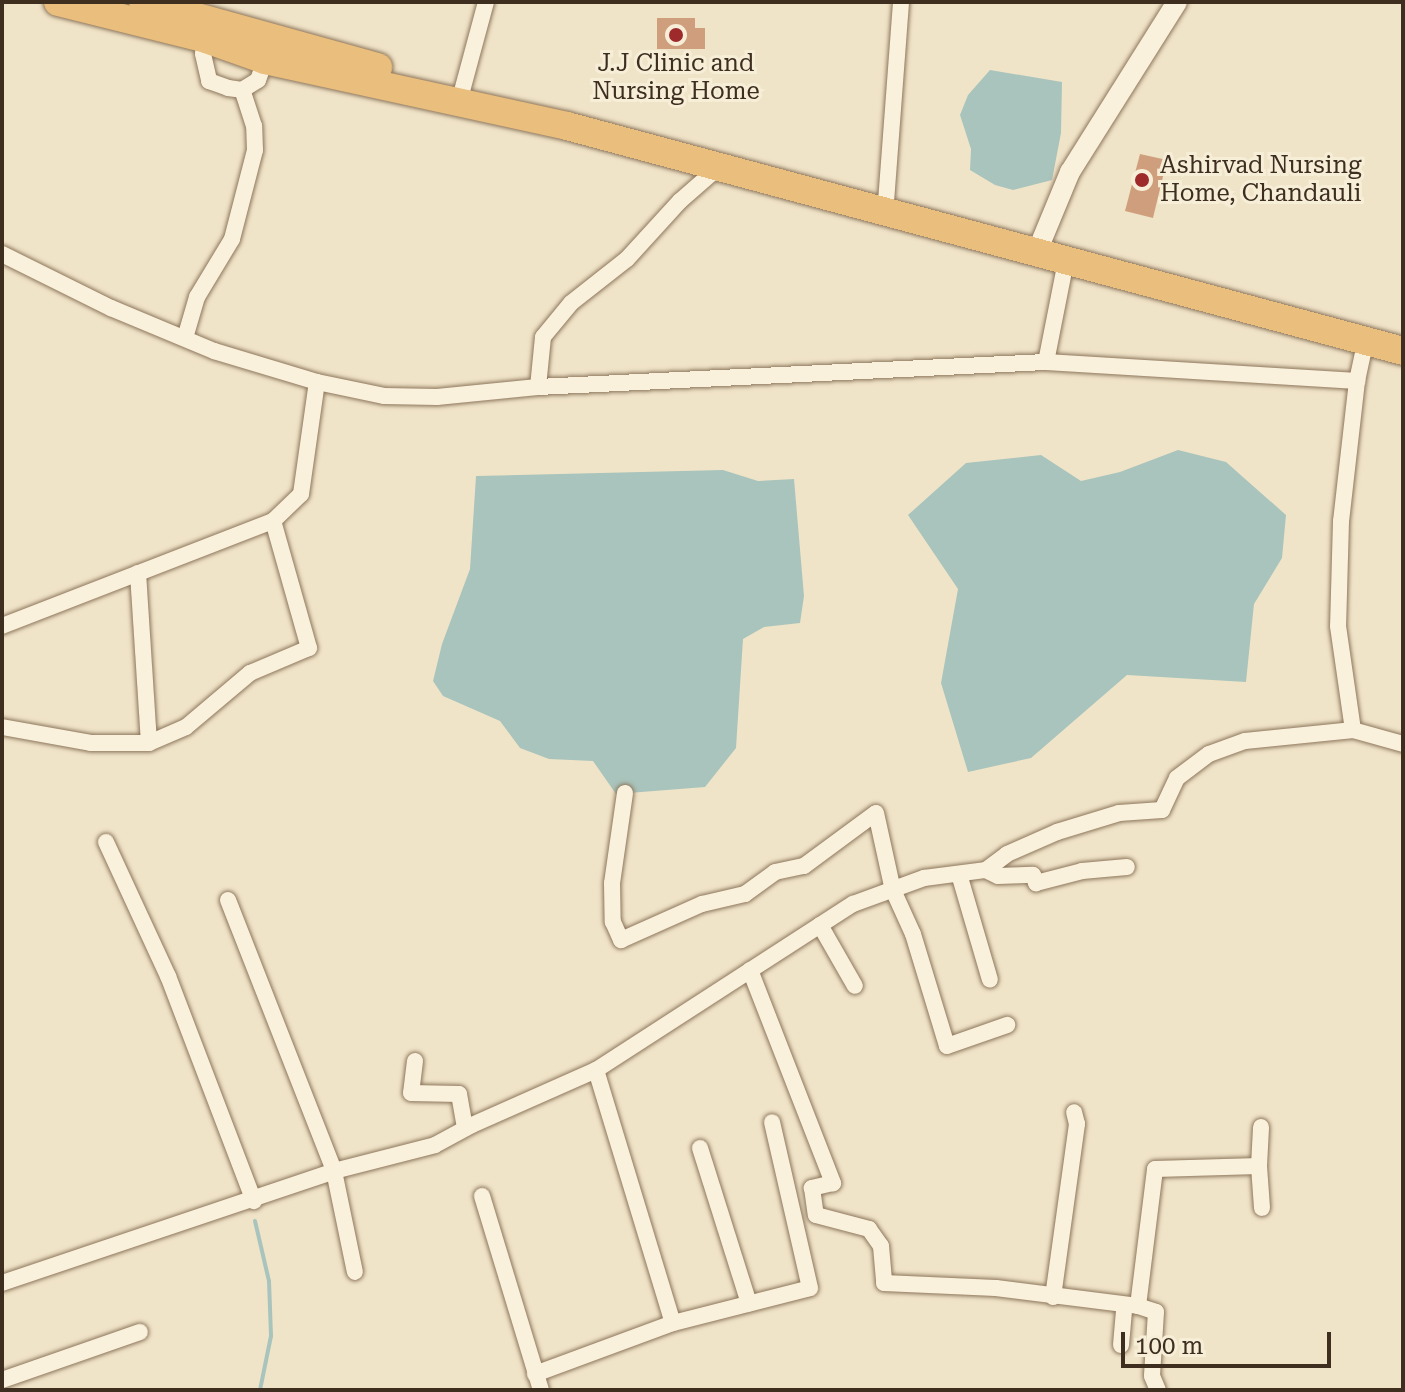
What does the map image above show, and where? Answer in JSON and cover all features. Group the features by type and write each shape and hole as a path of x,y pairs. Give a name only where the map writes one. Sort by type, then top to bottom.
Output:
{"highway":[{"path":"58,2 207,29"},
{"path":"143,2 207,29 269,49 719,167 1403,340"},
{"path":"269,49 669,140 886,202 1041,242 1068,256 1403,351"}],"street":[{"path":"462,91 486,2"},
{"path":"886,202 901,2"},
{"path":"1041,242 1070,172 1177,2"},
{"path":"207,29 203,54 209,81 242,90 258,80 269,49"},
{"path":"185,338 197,297 232,239 255,150 254,126 242,90"},
{"path":"538,387 543,337 571,303 627,259 680,201 719,167"},
{"path":"2,254 111,308 214,351 317,382 398,397 437,397 538,387 1046,362 1357,381"},
{"path":"1046,362 1068,256"},
{"path":"1353,730 1338,626 1341,521 1357,381 1366,339"},
{"path":"2,626 273,521 301,494 317,382"},
{"path":"2,727 91,743 149,743 186,727 250,673 309,648 273,521"},
{"path":"138,573 149,743"},
{"path":"2,1283 254,1201 334,1171 435,1145 465,1128 596,1070 853,904 924,878 986,870 1007,854 1057,832 1119,813 1162,810 1177,778 1209,754 1245,741 1353,730 1403,744"},
{"path":"625,793 612,883 613,922 621,940 702,904 745,894 775,872 804,866 876,813 893,890 913,934 947,1046 1007,1025"},
{"path":"106,842 168,976 254,1201"},
{"path":"986,870 998,876 1033,875 1036,883 1082,871 1127,867"},
{"path":"959,874 990,980"},
{"path":"228,900 334,1171 355,1272"},
{"path":"820,925 855,986"},
{"path":"750,970 780,1039 833,1183 812,1188 816,1215 869,1229 881,1246 884,1283 996,1288 1156,1312 1152,1376 1158,1390"},
{"path":"415,1061 411,1093 459,1094 465,1128"},
{"path":"596,1070 673,1323"},
{"path":"1053,1297 1077,1124 1074,1112"},
{"path":"535,1374 673,1323 810,1288 772,1122"},
{"path":"1261,1127 1259,1166 1262,1208"},
{"path":"700,1148 749,1303"},
{"path":"1121,1345 1131,1306 1155,1169 1259,1166"},
{"path":"482,1196 541,1390"},
{"path":"2,1380 140,1332"}],"water":[{"path":"990,70 1062,82 1061,133 1052,180 1013,190 995,185 970,170 971,149 960,115 968,95"},
{"path":"1178,450 1226,462 1286,515 1282,558 1254,604 1246,682 1127,675 1031,758 968,772 941,683 958,589 908,515 966,463 1041,455 1081,481 1120,472"},
{"path":"723,470 758,481 794,479 804,596 800,623 764,627 743,639 736,748 705,787 616,794 593,761 549,759 520,748 500,721 443,696 433,681 442,644 470,569 476,476"}],"building":[{"path":"657,18 695,18 695,28 705,28 705,49 657,49"},
{"path":"1140,154 1167,160 1153,218 1125,211"}],"waterway":[{"path":"255,1221 269,1281 271,1336 260,1390"}],"place":[{"name":"J.J Clinic and Nursing Home","path":"676,35"},
{"name":"Ashirvad Nursing Home, Chandauli","path":"1142,180"}]}
